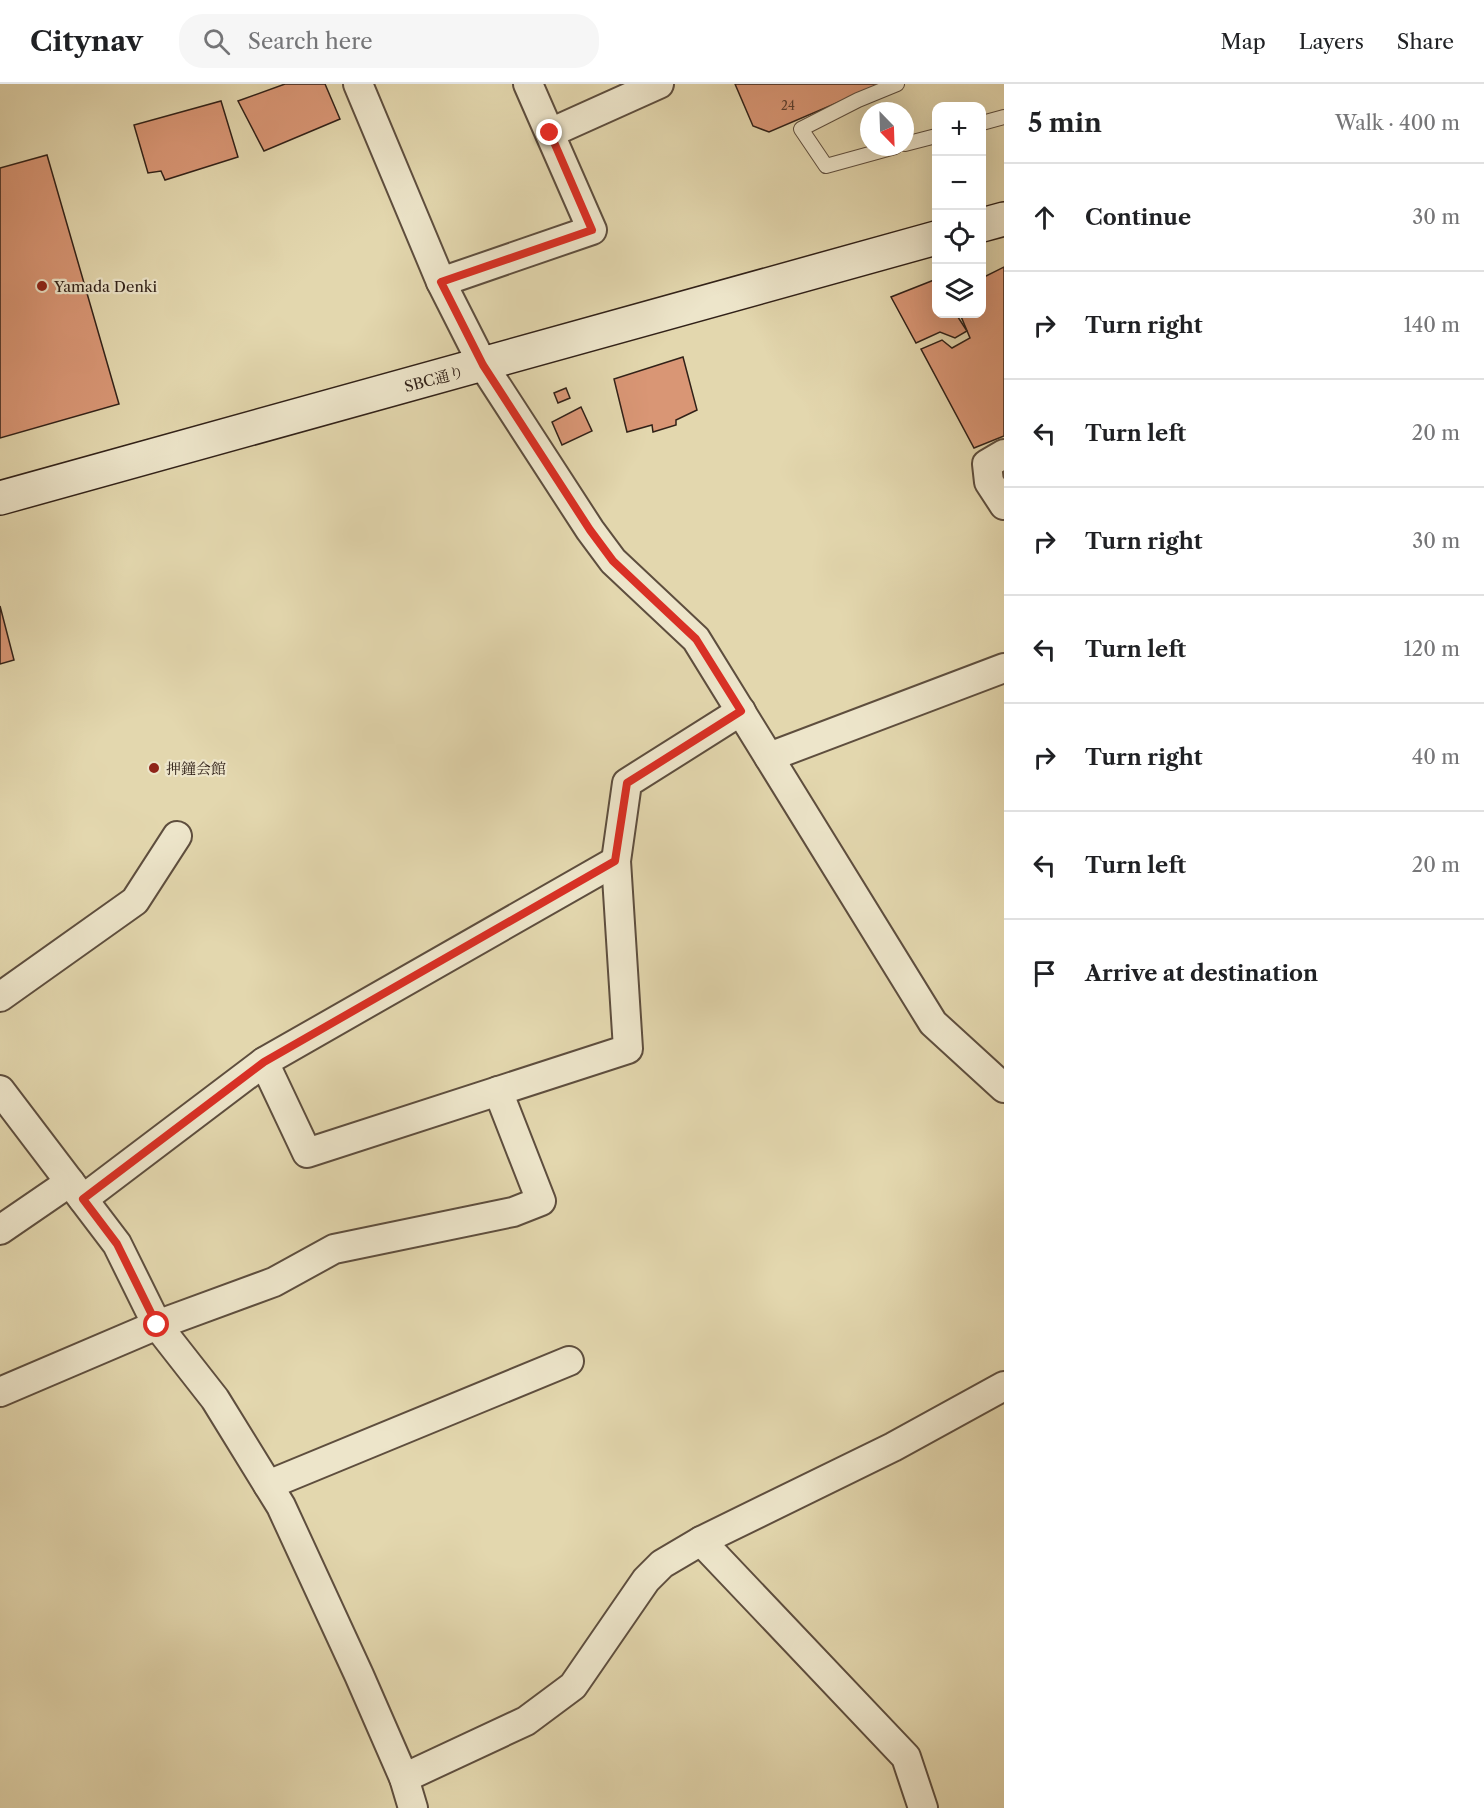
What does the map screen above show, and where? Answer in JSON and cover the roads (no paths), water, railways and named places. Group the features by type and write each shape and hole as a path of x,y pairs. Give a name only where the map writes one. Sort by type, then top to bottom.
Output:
{"street":[{"path":"358,84 441,282 483,365 590,530 613,561 696,639 933,1023 1004,1088"},
{"path":"441,282 592,230 528,84"},
{"path":"550,133 659,84"},
{"path":"986,224 1004,219"},
{"name":"SBC通り","path":"0,498 932,239"},
{"path":"1004,454 987,464 989,482 1004,505"},
{"path":"769,756 1004,668"},
{"path":"264,1062 307,1154 628,1049 615,861 627,783 741,711"},
{"path":"0,997 135,901 177,836"},
{"path":"0,1230 76,1190 264,1062 615,861"},
{"path":"0,1090 117,1244 157,1325 215,1399 286,1516 404,1778 413,1808"},
{"path":"0,1392 157,1325 274,1282 334,1249 513,1212 541,1201 498,1091"},
{"path":"268,1485 569,1361"},
{"path":"404,1778 526,1721 573,1686 646,1580 662,1564 701,1541 893,1447 1004,1386"},
{"path":"701,1541 906,1757 923,1808"}],"lane":[{"path":"862,156 826,166 801,129 858,100 897,84"},
{"path":"986,122 1004,117"},
{"path":"914,142 932,137"}],"place":[{"name":"Yamada Denki","path":"42,286"},
{"name":"押鐘会館","path":"154,768"}]}
